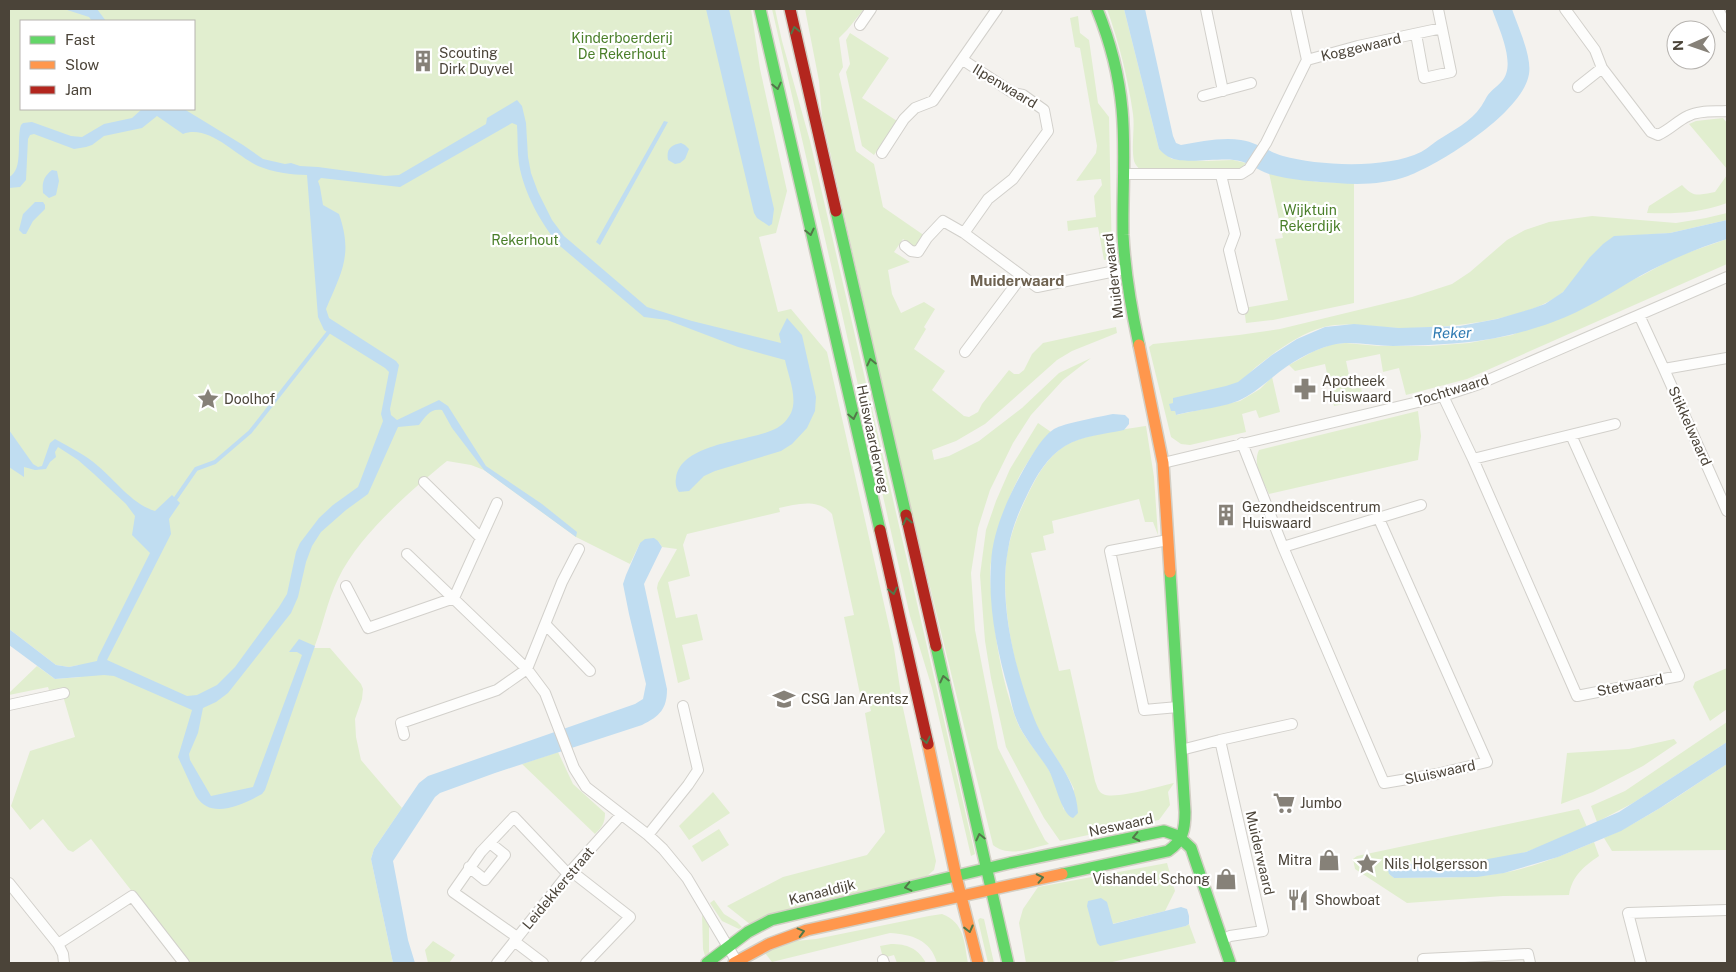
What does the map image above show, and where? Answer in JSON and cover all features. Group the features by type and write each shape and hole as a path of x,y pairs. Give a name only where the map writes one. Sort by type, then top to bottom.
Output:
{"main road":[{"name":"Huiswaarderweg","path":"760,9 839,351 956,876 978,963"},
{"name":"Huiswaarderweg","path":"790,9 1008,963"},
{"name":"Muiderwaard","path":"1097,9 1109,39 1121,98 1124,143 1122,221 1127,287 1163,462 1182,750 1185,822 1182,839"},
{"path":"793,198 799,184"},
{"path":"824,332 839,351"},
{"name":"Neswaard","path":"987,869 1164,831 1182,839"},
{"path":"736,962 756,950 791,934 1168,850 1182,839 1189,845 1192,851 1230,963"},
{"path":"956,876 987,869"},
{"name":"Kanaaldijk","path":"707,963 748,932 772,920 956,876"}],"street":[{"path":"860,25 871,9"},
{"name":"Ilpenwaard","path":"882,153 904,119 915,108 933,102 997,9"},
{"path":"1206,9 1223,91"},
{"name":"Koggewaard","path":"1221,175 1241,174 1250,169 1266,143 1307,60 1296,9"},
{"name":"Koggewaard","path":"1416,34 1424,78 1451,72 1438,9"},
{"path":"1565,9 1595,50 1602,68 1650,132 1658,134 1669,130 1695,113 1727,111"},
{"path":"1718,9 1727,27"},
{"name":"Koggewaard","path":"1307,60 1358,46 1442,28"},
{"name":"Ilpenwaard","path":"962,60 1013,92 1023,95 1044,110 1048,132 1013,179 988,199 964,233"},
{"path":"1578,87 1602,68"},
{"path":"1203,96 1251,83"},
{"path":"1123,174 1221,175 1235,234 1229,250 1243,308"},
{"path":"906,246 911,251 918,252 927,238 943,221 964,233 1037,287 1125,269"},
{"path":"965,352 1022,276"},
{"name":"Tochtwaard","path":"1163,462 1443,396 1479,384 1727,277"},
{"name":"Stikkelwaard","path":"1638,315 1727,511"},
{"name":"Stikkelwaard","path":"1664,369 1727,358"},
{"name":"Stetwaard","path":"1443,396 1473,459 1577,696 1679,676 1571,435"},
{"path":"1473,459 1615,424"},
{"name":"Sluiswaard","path":"1242,443 1283,547 1384,784 1487,762 1379,519"},
{"path":"424,482 480,538"},
{"path":"346,586 368,628 454,598 497,503"},
{"path":"1283,547 1421,506"},
{"path":"1168,540 1110,552 1144,710 1178,707"},
{"path":"404,735 401,723 497,690 527,669 562,582 579,550"},
{"path":"407,554 527,669 545,693 581,781 663,849 687,878 736,962"},
{"path":"546,625 590,671"},
{"path":"9,704 64,693"},
{"path":"648,835 698,770 683,706"},
{"path":"1182,750 1292,724"},
{"name":"Muiderwaard","path":"1220,740 1263,931 1230,936 1222,940"},
{"name":"Leidekkerstraat","path":"497,963 569,873 621,815"},
{"path":"543,963 515,939 453,892 469,867 514,818 569,873 630,916 586,963"},
{"path":"469,867 485,880 505,855 490,843"},
{"path":"9,883 58,944 63,954 64,963"},
{"path":"58,944 132,896 184,963"},
{"path":"1641,963 1628,913 1727,910"},
{"path":"1424,963 1423,959 1528,954 1530,963"}],"green space":[{"name":"Rekerhout","path":"9,9 751,9 760,69 787,191 776,233 759,237 778,312 791,309 827,352 894,648 903,708 936,861 934,870 927,876 751,925 727,906 783,877 867,855 885,832 865,713 871,711 866,692 860,694 844,617 854,615 832,514 814,504 786,506 779,508 780,512 687,534 683,545 690,576 668,582 676,618 697,614 703,640 682,645 690,679 678,683 657,588 677,549 662,547 658,541 640,543 630,564 576,537 484,470 471,465 447,461 417,486 372,530 347,563 338,579 314,648 330,648 361,684 363,689 362,699 355,719 356,737 361,760 402,808 374,849 371,859 393,963 188,963 91,839 73,852 68,850 43,819 30,830 11,806 30,751 75,737 61,689 49,690 48,687 9,695 9,693 37,666 55,679 81,677 78,665 69,667 56,665 9,629"},
{"path":"772,9 775,9 810,141 975,854 971,856 932,688 910,616"},
{"path":"805,9 864,9 839,38 843,67 839,74 856,151 874,164 883,207 925,236 916,248 903,239 894,252 910,262 888,270 892,294 901,313 924,302 935,309 914,349 945,371 932,390 964,416 969,417 978,412 982,404 1009,370 1014,374 1019,374 1024,370 1032,354 1043,343 1116,327 1117,333 1072,351 1057,360 985,424 956,441 932,450 934,460 949,456 979,441 1022,408 1059,373 1091,358 1063,380 1031,415 1013,443 990,490 978,528 971,573 975,630 998,748 1045,840 1049,844 1028,850 1006,851 993,845 901,468 822,116 819,81"},
{"path":"1107,9 1124,9 1159,149 1172,159 1233,160 1246,163 1237,173 1144,172 1137,166 1133,155 1133,114 1129,87"},
{"path":"1078,16 1080,33 1089,40 1098,103 1109,117 1112,259 1104,260 1098,227 1068,231 1067,221 1096,217 1094,196 1102,185 1101,179 1076,181 1096,153 1097,146 1080,48 1075,47 1070,18"},
{"path":"850,33 889,58 862,98 897,121 874,155 862,146 846,72 850,64 846,40"},
{"path":"1723,118 1727,123 1727,169 1689,124 1696,121"},
{"name":"Wijktuin Rekerdijk","path":"1269,173 1318,182 1354,183 1354,303 1273,320 1246,323 1244,308 1288,300 1275,239 1283,238"},
{"path":"1727,175 1727,203 1687,212 1647,213 1649,206 1682,185 1693,194 1715,192"},
{"path":"1727,213 1727,220 1670,233 1614,237 1563,292 1548,302 1508,316 1462,325 1439,327 1390,328 1333,325 1315,330 1280,349 1233,385 1173,399 1176,415 1240,401 1260,389 1272,377 1280,412 1259,418 1256,410 1242,414 1246,432 1190,445 1181,444 1171,437 1149,347 1153,344 1280,329 1412,297 1452,284 1470,272 1507,240 1525,230 1549,222 1592,216 1676,223"},
{"path":"1727,239 1727,264 1467,379 1406,395 1399,368 1383,372 1380,354 1346,361 1352,389 1361,387 1363,400 1334,406 1325,364 1295,371 1289,365 1314,351 1333,344 1430,346 1469,343 1512,335 1641,276 1678,256"},
{"path":"1418,411 1421,436 1418,460 1269,494 1261,478 1257,461 1259,450"},
{"path":"1038,423 1051,432 1034,452 1015,485 999,528 990,567 997,645 1003,675 1016,719 1023,733 1049,770 1064,810 1074,789 1034,720 1021,682 1010,636 1005,589 1005,568 1008,549 1019,513 1032,485 1054,454 1073,441 1082,438 1146,426 1154,477 1158,535 1153,522 1145,522 1139,499 1052,521 1054,533 1043,536 1046,550 1031,553 1059,671 1070,669 1095,781 1099,790 1103,794 1117,795 1174,783 1168,792 1170,805 1159,820 1060,841 1044,818 1006,747 985,641 980,575 986,530 996,501 1010,469"},
{"path":"1727,668 1727,709 1710,721 1693,687 1695,682"},
{"path":"1727,722 1727,742 1633,803 1597,822 1591,806 1625,791"},
{"path":"1674,739 1677,743 1643,766 1593,792 1561,804 1567,753 1629,749"},
{"path":"558,752 573,784 605,813 603,825 595,834 522,764"},
{"path":"1727,764 1727,850 1612,851 1604,838 1652,813"},
{"path":"713,792 730,813 689,840 679,826"},
{"path":"1579,809 1587,827 1526,852 1466,863 1396,864 1389,874 1394,878 1462,877 1502,873 1537,864 1594,842 1599,856 1588,864 1576,877 1569,895 1503,896 1407,903 1355,869 1353,859 1357,856"},
{"path":"719,829 729,845 702,862 692,846"},
{"path":"1167,863 1175,891 1165,911 1112,924 1097,943 1189,924 1196,943 1108,963 1026,963 1019,923 1023,909 1038,887"},
{"path":"714,900 724,914 742,927 739,929 722,921 710,903"},
{"path":"702,914 709,926 709,953 705,956 703,949"},
{"path":"942,914 955,922 959,928 964,941 968,963 937,963 930,949 919,940 905,935 890,933 772,962 765,953 786,942 816,939"},
{"path":"980,918 984,919 994,963 988,963 978,920"},
{"path":"433,941 455,955 449,963 428,963 425,950"},
{"path":"902,945 916,950 926,963 897,963 894,955 883,958 880,946"}],"water":[{"path":"64,9 97,9 105,20 91,20 89,17"},
{"path":"706,9 729,9 774,209 772,224 769,226 757,218 754,213"},
{"path":"1124,9 1145,9 1173,136 1176,143 1181,145 1218,139 1233,139 1252,143 1283,156 1334,164 1390,161 1421,152 1472,117 1506,74 1508,65 1505,45 1492,9 1512,9 1527,50 1529,74 1523,89 1497,120 1460,148 1408,176 1391,181 1364,184 1294,179 1269,174 1239,161 1177,160 1167,156 1159,149"},
{"path":"517,100 522,106 526,123 531,173 552,220 564,236 647,307 692,321 781,343 779,334 787,318 802,335 816,397 815,411 807,428 792,444 781,451 715,471 704,476 689,491 679,492 676,478 681,466 690,457 718,445 775,429 786,420 791,413 793,400 792,386 785,360 738,347 667,320 644,317 560,246 540,218 529,197 521,175 517,125 512,123 400,187 321,178 318,181 323,205 339,214 345,241 344,263 326,309 329,318 396,361 399,365 390,409 391,415 397,420 439,400 448,406 486,466 542,504 577,532 576,537 484,470 452,428 442,410 431,411 419,425 398,427 368,494 321,532 312,546 306,562 298,597 291,613 228,693 216,702 203,708 198,733 189,754 190,760 211,796 253,787 302,655 297,652 289,652 299,639 315,646 265,790 262,794 237,806 218,809 210,808 202,804 196,796 178,757 192,710 114,676 104,675 55,679 9,645 9,629 56,665 69,667 97,661 150,553 132,535 135,516 126,504 78,460 58,447 55,452 56,457 46,469 35,470 24,467 24,477 9,467 9,430 33,464 38,467 42,466 50,443 55,439 93,462 132,498 147,508 155,511 172,495 180,503 169,519 171,534 107,660 187,696 197,695 217,685 235,667 287,594 296,552 300,543 319,518 358,487 383,421 381,414 389,372 324,330 318,317 307,175 282,173 258,166 212,137 203,133 183,134 157,116 142,128 104,136 92,145 74,149 34,134 30,135 28,139 26,180 20,187 9,188 9,177 14,173 18,161 21,125 32,122 71,136 82,137 104,124 132,118 141,110 186,110 263,159 285,164 291,163 300,166 385,176 399,175 486,124 487,118"},
{"path":"664,121 668,122 600,245 596,242"},
{"path":"681,143 689,149 685,159 675,164 668,160 668,153 672,146"},
{"path":"52,170 57,171 59,181 56,195 49,198 43,193 43,183"},
{"path":"35,202 43,202 45,209 33,221 26,234 23,234 19,230 23,214"},
{"name":"Reker","path":"1727,220 1727,239 1661,265 1587,307 1553,322 1493,339 1455,344 1393,346 1347,343 1332,345 1316,350 1301,358 1254,392 1236,402 1176,415 1175,411 1171,411 1169,404 1173,403 1173,398 1238,382 1272,355 1297,339 1325,327 1354,324 1399,328 1460,326 1497,319 1545,304 1563,292 1590,257 1614,236 1670,233"},
{"path":"1113,414 1125,415 1129,419 1129,424 1124,430 1079,440 1065,446 1053,455 1043,467 1021,507 1009,543 1005,570 1005,591 1010,635 1021,679 1034,718 1072,786 1078,813 1073,818 1065,810 1051,774 1023,733 1014,714 994,629 990,580 992,553 1000,520 1009,498 1030,459 1044,438 1059,427"},
{"path":"654,538 662,547 644,584 667,689 664,707 658,715 642,725 495,773 440,793 435,797 393,861 408,940 415,963 393,963 371,859 374,849 419,783 428,776 635,704 643,699 646,684 623,584 640,543 645,539"},
{"path":"1727,742 1727,764 1621,831 1558,857 1504,873 1477,877 1394,878 1389,874 1390,866 1396,864 1466,863 1526,852 1619,812"},
{"path":"1101,898 1107,902 1113,924 1181,907 1187,909 1189,924 1100,946 1097,943 1087,906 1088,901"}],"waterway":[{"path":"176,498 196,469 215,462 250,432 331,329"}],"traffic: fast":[{"path":"760,9 880,530"},
{"path":"1097,9 1113,58 1121,96 1124,140 1124,249 1133,318 1139,345"},
{"path":"836,211 906,515"},
{"path":"1062,874 1168,851 1177,843 1182,834 1185,812 1170,572"},
{"path":"936,646 1008,963"},
{"path":"707,963 748,932 771,920 1010,863 1164,831 1178,836 1191,848 1230,963"}],"traffic: slow":[{"path":"1139,345 1163,463 1170,572"},
{"path":"928,744 956,876 978,963"},
{"path":"734,963 769,944 807,930 1062,874"}],"traffic: jam":[{"path":"790,9 836,211"},
{"path":"906,515 936,646"},
{"path":"880,530 928,744"}],"place":[{"name":"Scouting Dirk Duyvel","path":"423,61"},
{"name":"Apotheek Huiswaard","path":"1305,389"},
{"name":"Doolhof","path":"208,399"},
{"name":"Gezondheidscentrum Huiswaard","path":"1226,515"},
{"name":"CSG Jan Arentsz","path":"784,699"},
{"name":"Jumbo","path":"1284,803"},
{"name":"Mitra","path":"1329,860"},
{"name":"Nils Holgersson","path":"1367,864"},
{"name":"Vishandel Schong","path":"1226,879"},
{"name":"Showboat","path":"1298,900"}],"district":[{"name":"Muiderwaard","path":"1017,281"}],"park label":[{"name":"Kinderboerderij De Rekerhout","path":"622,46"}]}
